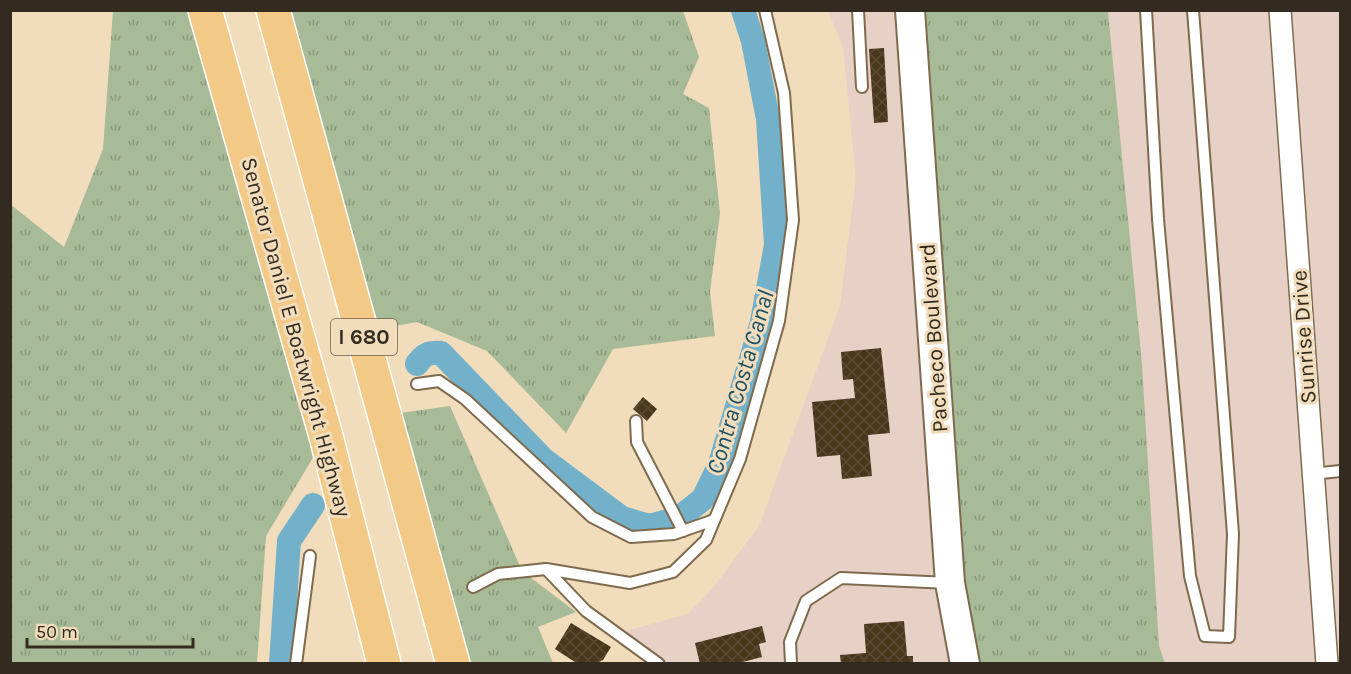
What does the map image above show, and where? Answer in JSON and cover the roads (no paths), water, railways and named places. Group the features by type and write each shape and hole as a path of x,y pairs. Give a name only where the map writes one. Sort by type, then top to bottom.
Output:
{"highway":[{"name":"Senator Daniel E Boatwright Highway","path":"205,10 326,436 384,663"},
{"name":"I 680","path":"273,10 453,663"}],"main road":[{"name":"Pacheco Boulevard","path":"910,10 950,583 965,663"}],"street":[{"name":"Sunrise Drive","path":"1280,10 1327,663"}],"lane":[{"path":"473,587 498,574 546,569 630,583 672,572 706,540 740,459 779,321 793,220 784,93 765,10"},
{"path":"858,10 862,87"},
{"path":"1146,10 1158,219 1190,576 1205,636 1229,637 1233,534 1193,10"},
{"path":"417,384 440,381 465,399 592,518 631,537 675,534 714,520"},
{"path":"636,421 638,442 682,531"},
{"path":"1312,474 1341,471"},
{"path":"296,663 310,556"},
{"path":"546,569 586,611 659,663"},
{"path":"791,663 790,642 806,601 841,578 950,583"}],"waterway":[{"name":"Contra Costa Canal","path":"417,364 427,354 441,353 543,459 622,518 649,526 679,518 703,499 720,464 762,322 776,245 768,119 753,41 743,10"},
{"name":"Contra Costa Canal","path":"281,664 289,541 313,505"}]}
